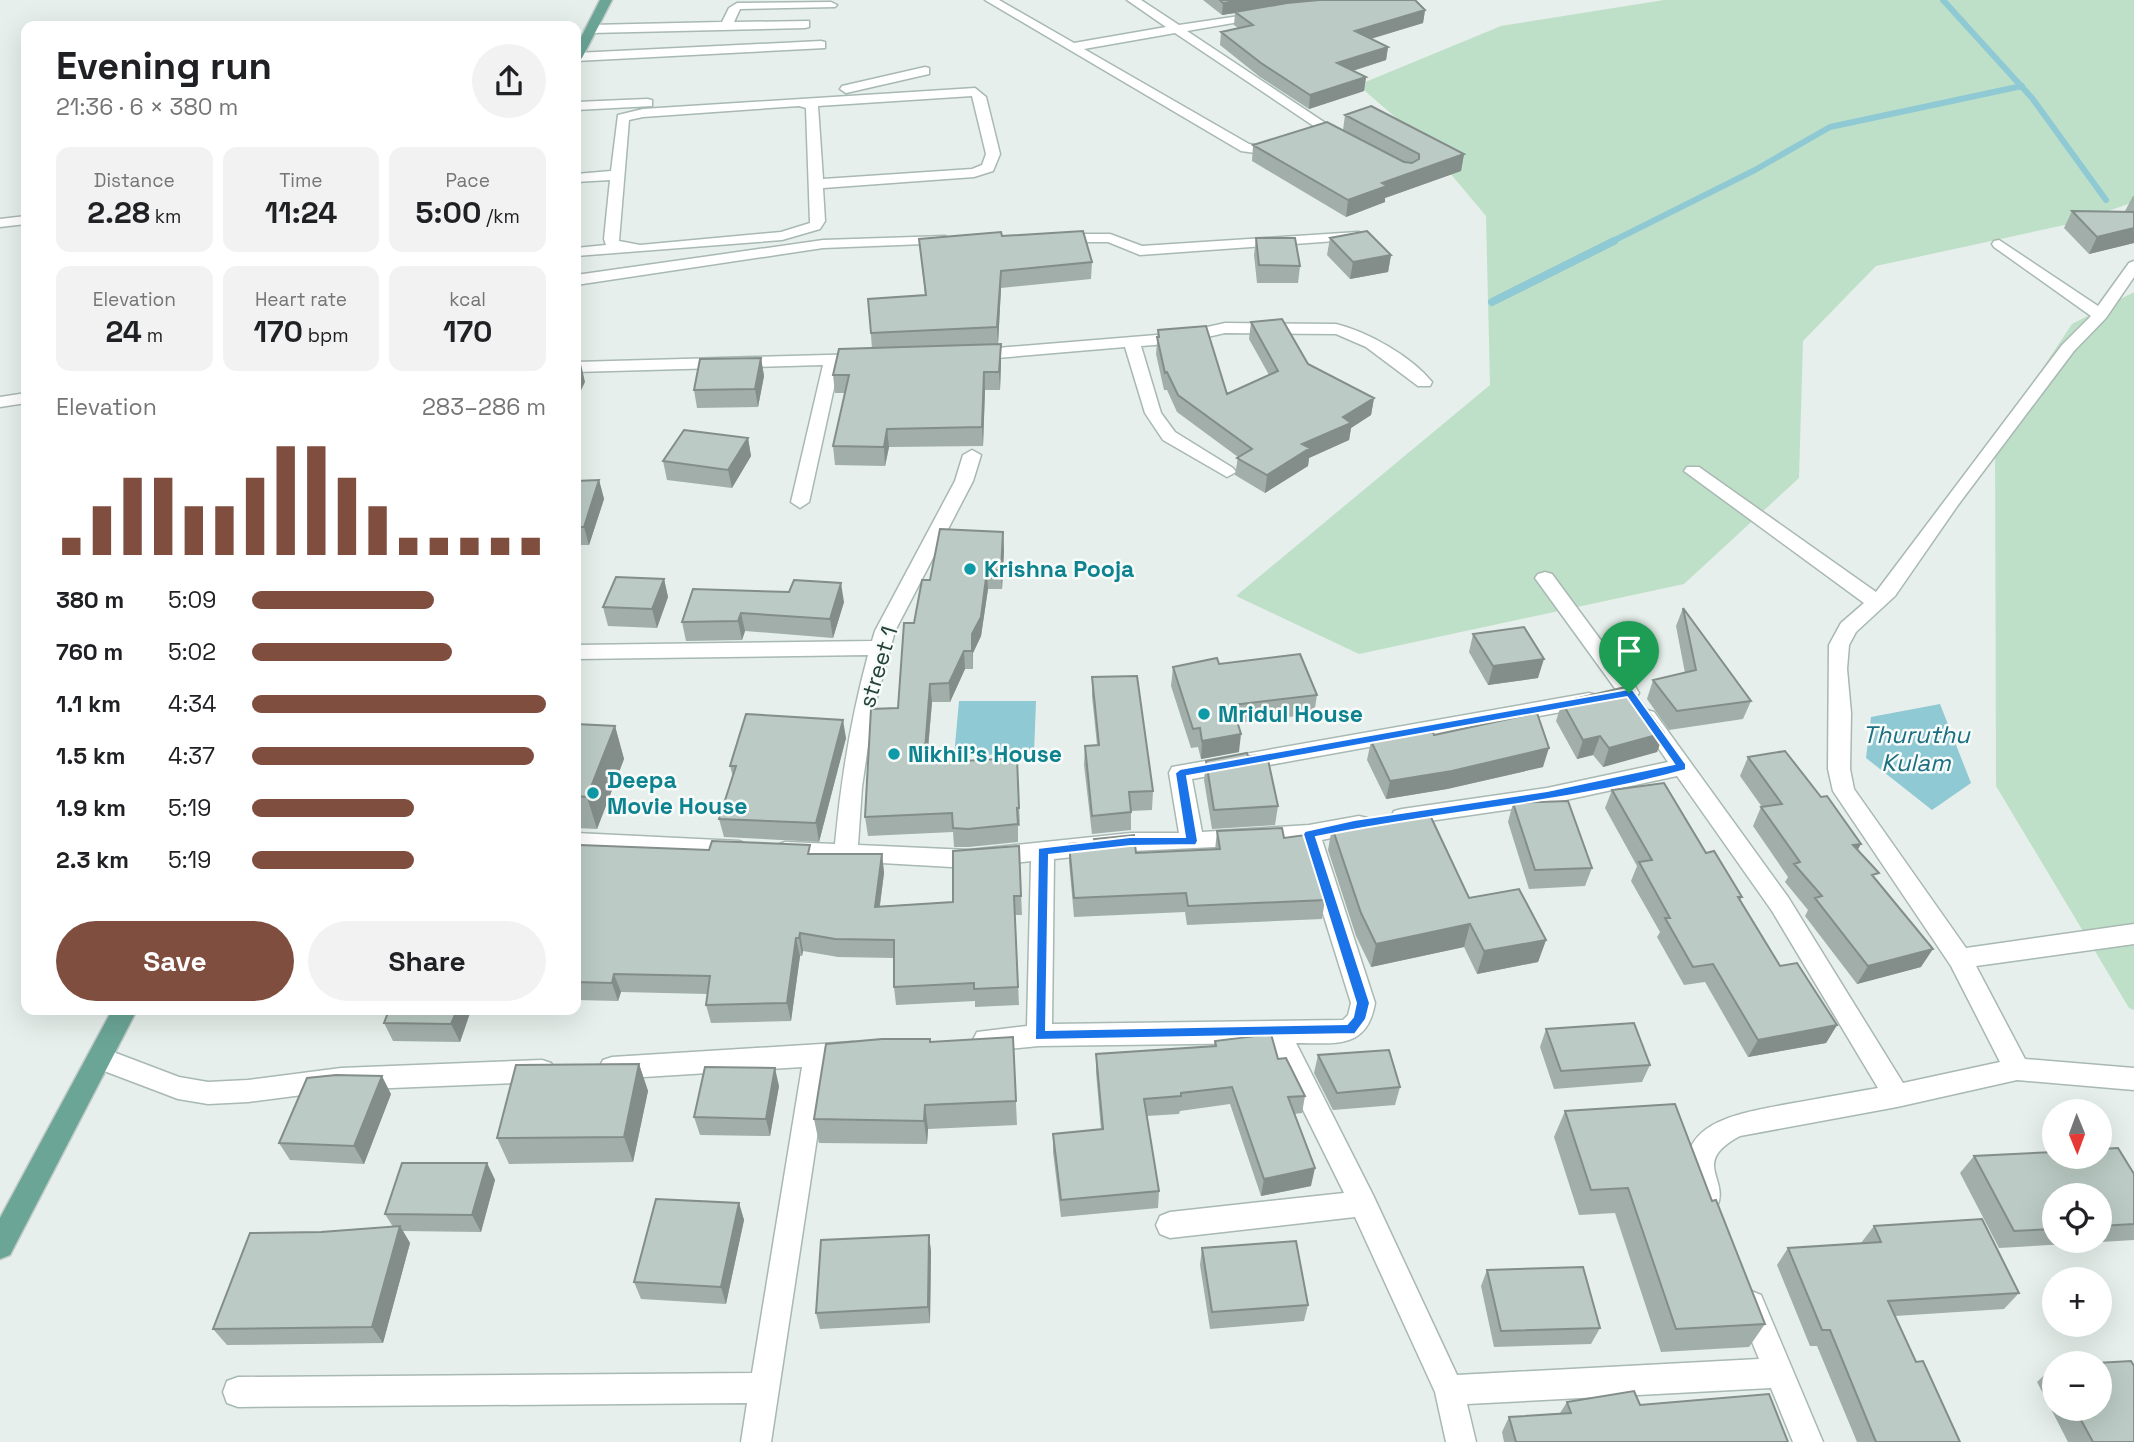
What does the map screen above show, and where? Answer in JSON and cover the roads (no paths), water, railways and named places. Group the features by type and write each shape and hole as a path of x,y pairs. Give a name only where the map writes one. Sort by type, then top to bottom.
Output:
{"main road":[{"path":"581,48 606,0"},
{"path":"0,1245 122,1015"}],"street":[{"path":"991,0 1246,148 1262,150 1293,141"},
{"path":"1133,0 1320,132 1349,142"},
{"path":"727,26 737,6 831,5"},
{"path":"1074,47 1272,12"},
{"path":"591,29 805,24"},
{"path":"581,57 821,45"},
{"path":"581,106 793,99 925,71"},
{"path":"626,248 613,244 611,239 622,120 627,116 975,92 980,97 993,154 988,168 974,173 817,184"},
{"path":"581,252 796,234 814,226 818,221 817,184 812,108 807,103"},
{"path":"581,178 616,175"},
{"path":"0,223 21,221"},
{"path":"1045,239 1110,238 1140,251 1366,236"},
{"path":"581,279 823,244 956,240"},
{"path":"1998,244 2100,315"},
{"path":"2017,1069 1960,960 1844,791 1839,769 1841,713 1836,669 1839,645 1848,628 1905,570 1951,502 2068,348 2100,315 2134,266"},
{"path":"955,356 1181,338 1225,328 1336,329 1366,340 1424,382"},
{"path":"1132,343 1153,412 1169,436 1227,472"},
{"path":"581,368 887,358"},
{"path":"800,502 832,360"},
{"path":"0,402 21,399"},
{"name":"street 1","path":"846,854 851,787 863,712 886,631 964,481 972,455"},
{"path":"1693,471 1876,602"},
{"path":"1545,578 1780,904 1897,1097"},
{"path":"581,652 881,648"},
{"path":"1192,841 1180,773 1629,693"},
{"path":"581,842 969,859 1130,842 1309,834 1354,824 1547,796 1682,767"},
{"path":"956,1043 1040,1035 1350,1030 1360,1019 1363,1003 1309,834"},
{"path":"1040,1035 1043,851"},
{"path":"1960,960 2134,934"},
{"path":"1278,1033 1363,1204 1449,1390 1461,1442"},
{"path":"587,1069 873,1051"},
{"path":"757,1442 817,1056"},
{"path":"100,1058 178,1088 208,1093 248,1091 341,1079 560,1070"},
{"path":"1718,1226 1700,1181 1701,1156 1713,1136 1735,1125 1897,1097 2017,1069 2134,1079"},
{"path":"1170,1225 1363,1204"},
{"path":"1743,1286 1808,1442"},
{"path":"1449,1390 1779,1373"},
{"path":"238,1392 765,1388"}],"water":[{"path":"959,701 1036,701 1034,753 954,756"},
{"name":"Thuruthu Kulam","path":"1940,704 1971,783 1932,810 1866,758 1871,717"}],"waterway":[{"path":"1943,0 2021,86"},
{"path":"1611,242 1755,170 1830,127 2021,86"},
{"path":"2021,86 2106,200"},
{"path":"1492,302 1614,241"}],"place":[{"name":"Krishna Pooja","path":"970,569"},
{"name":"Mridul House","path":"1204,714"},
{"name":"Nikhil's House","path":"894,754"},
{"name":"Deepa Movie House","path":"593,793"}]}
